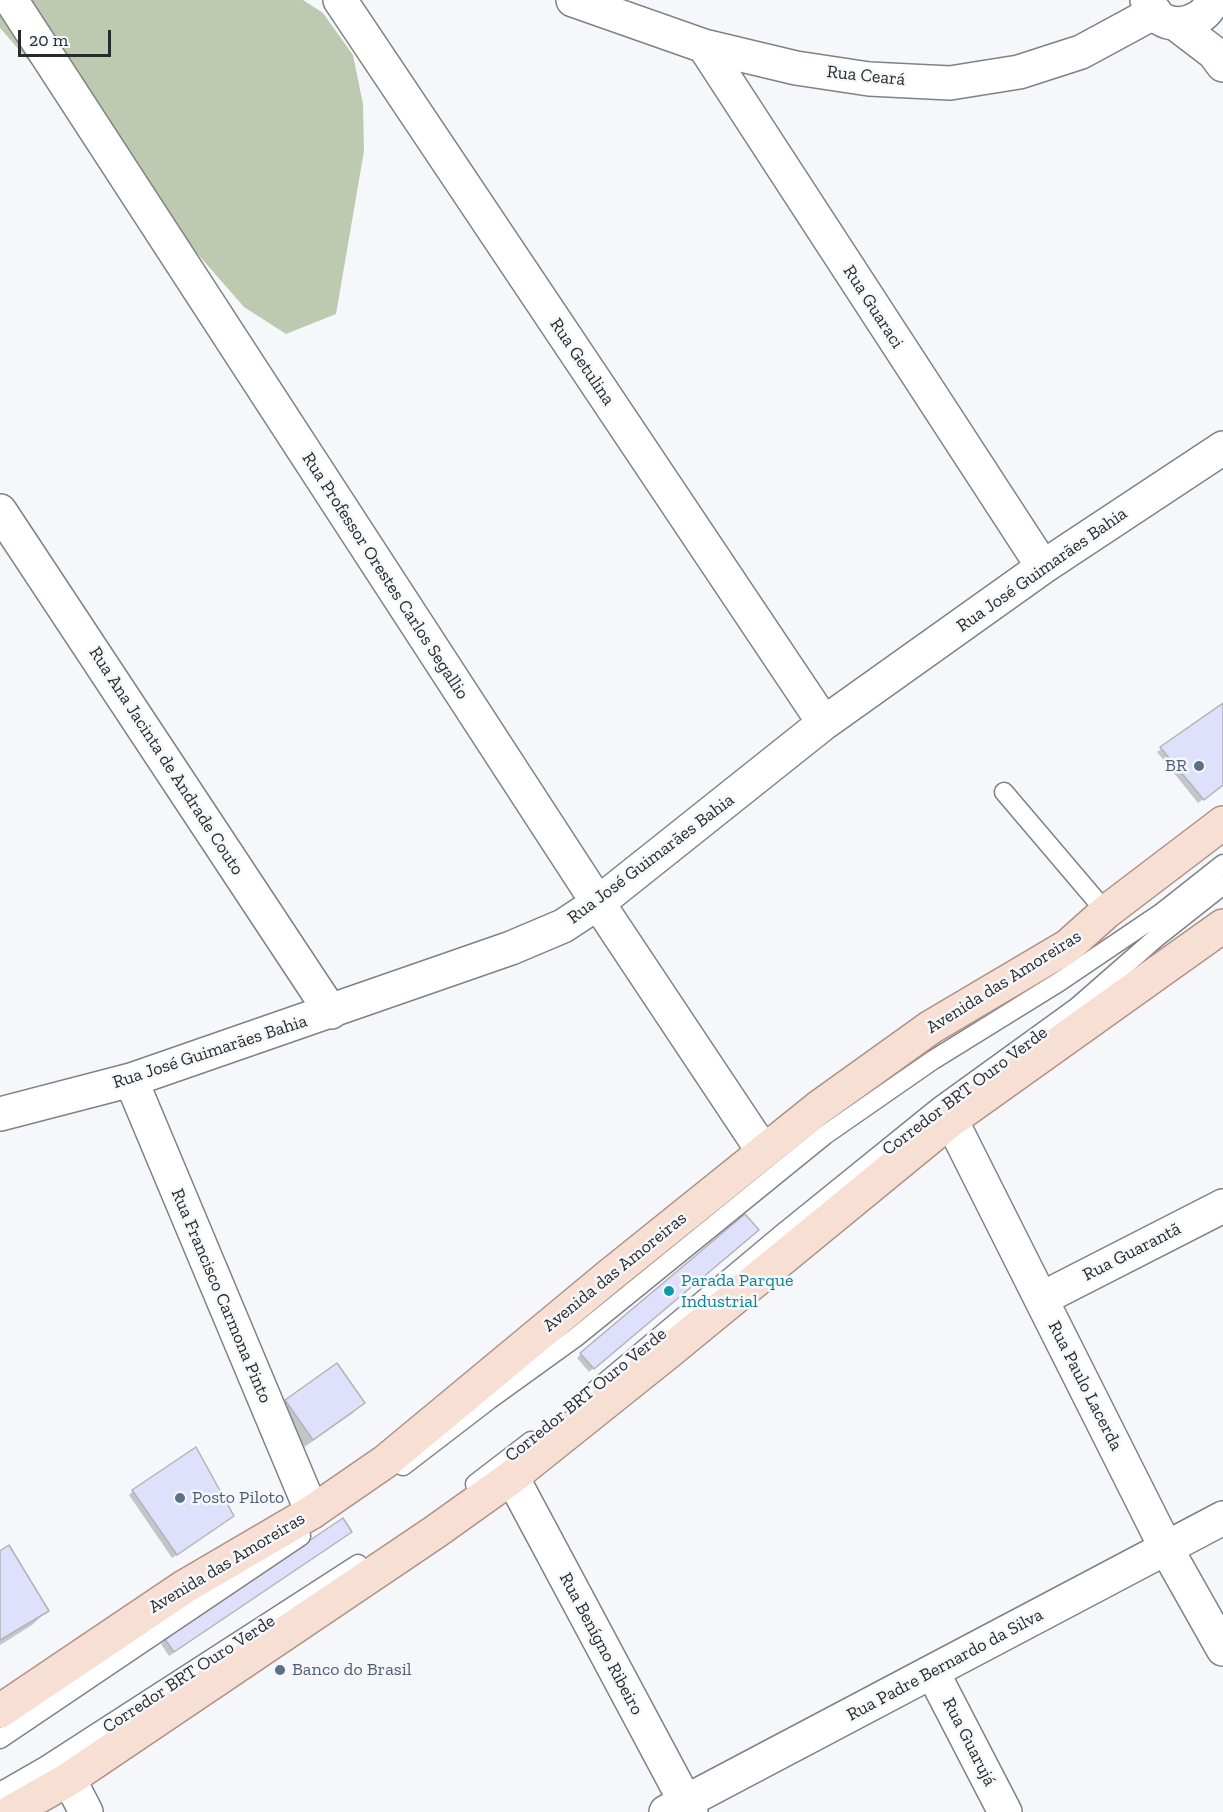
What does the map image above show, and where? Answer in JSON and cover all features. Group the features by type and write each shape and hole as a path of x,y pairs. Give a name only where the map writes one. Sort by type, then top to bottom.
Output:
{"main road":[{"name":"Avenida das Amoreiras","path":"0,1711 184,1587 312,1512 386,1461 818,1107 931,1027 1068,946 1106,912 1223,823"},
{"path":"11,1812 69,1779 426,1538 512,1477 676,1346 951,1120 1223,926"}],"street":[{"name":"Rua Professor Orestes Carlos Segallio","path":"11,0 598,903 763,1151"},
{"name":"Rua Getulina","path":"340,0 824,723"},
{"name":"Rua Ceará","path":"573,0 704,46 796,68 858,77 950,83 1019,72 1081,52 1159,12 1195,21 1216,5"},
{"path":"1159,12 1214,53 1223,65"},
{"name":"Rua Guaraci","path":"704,46 1043,567"},
{"name":"Rua José Guimarães Bahia","path":"0,1114 131,1080 511,948 563,926 598,903 824,723 1043,567 1223,448"},
{"name":"Rua Ana Jacinta de Andrade Couto","path":"0,511 331,1012"},
{"name":"Rua Francisco Carmona Pinto","path":"131,1080 312,1512"},
{"name":"Rua Paulo Lacerda","path":"951,1120 1166,1548 1223,1649"},
{"name":"Rua Guarantã","path":"1041,1299 1223,1206"},
{"name":"Rua Benígno Ribeiro","path":"512,1477 681,1809"},
{"name":"Rua Padre Bernardo da Silva","path":"681,1809 1223,1518"},
{"name":"Rua Guarujá","path":"933,1673 1005,1812"},
{"path":"69,1779 86,1812"}],"lane":[{"path":"1004,792 1106,912"},
{"name":"Corredor BRT Ouro Verde","path":"0,1739 378,1486 489,1400 575,1338 825,1135 933,1060 1059,982 1161,913 1223,864"},
{"name":"Corredor BRT Ouro Verde","path":"0,1792 45,1766 208,1662 446,1506 555,1423 774,1240 940,1106 1077,1007 1156,938 1223,885"}],"green space":[{"path":"0,0 303,0 323,13 353,55 363,104 364,151 336,314 286,334 244,307 0,28"}],"building":[{"name":"BR","path":"1223,703 1223,785 1204,800 1160,747"},
{"name":"Parada Parque Industrial","path":"745,1214 759,1230 594,1369 580,1353"},
{"path":"337,1363 365,1403 313,1440 285,1400"},
{"name":"Posto Piloto","path":"196,1447 234,1516 177,1555 132,1490"},
{"path":"343,1518 352,1532 174,1652 164,1638"},
{"path":"9,1545 49,1611 0,1640 0,1551"}],"place":[{"name":"BR","path":"1199,766"},
{"name":"Parada Parque Industrial","path":"669,1291"},
{"name":"Posto Piloto","path":"180,1498"},
{"name":"Banco do Brasil","path":"280,1670"}]}
